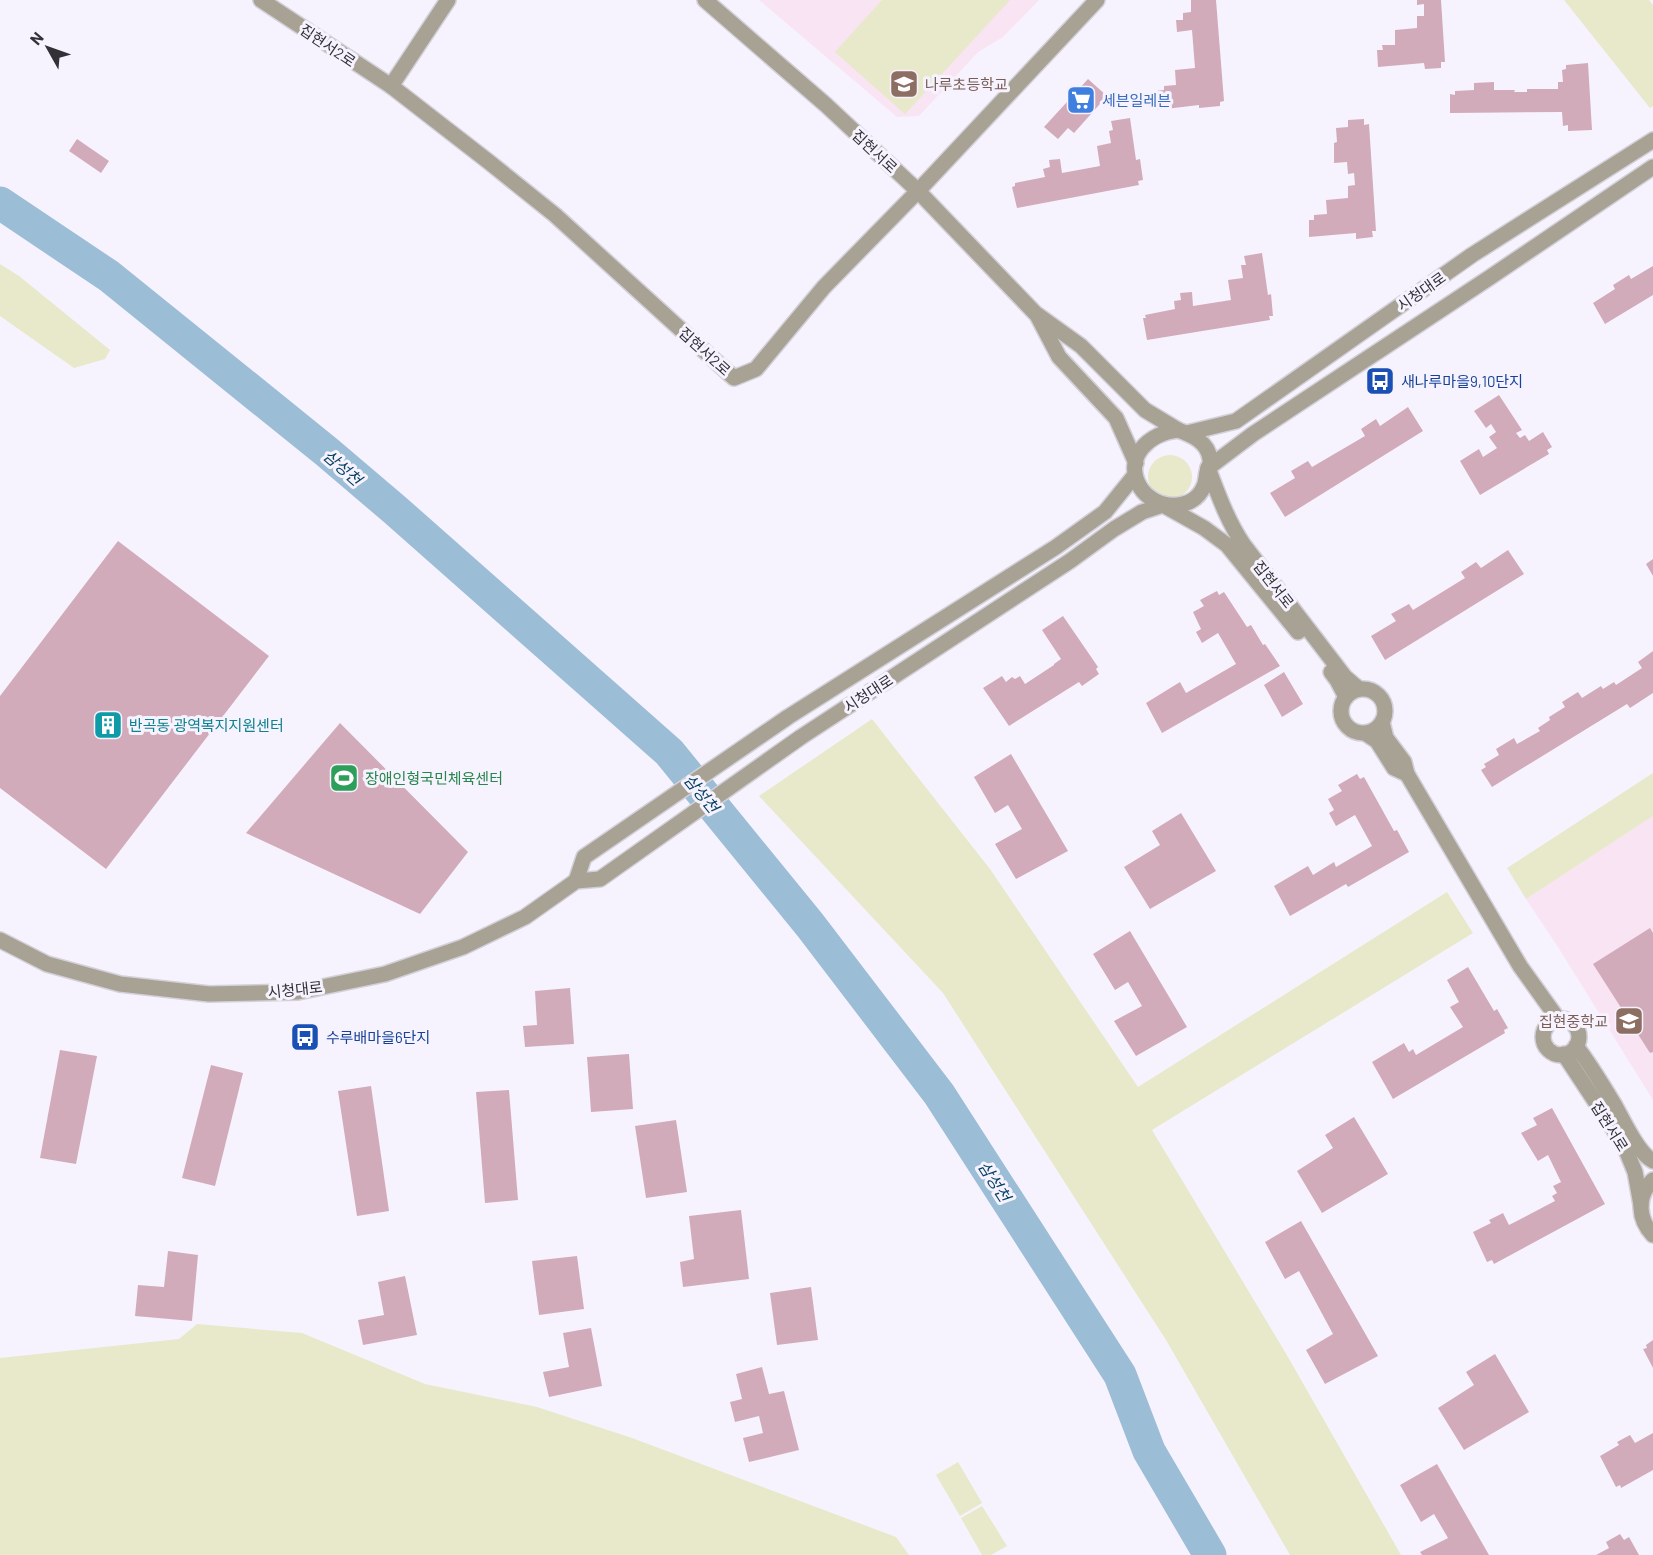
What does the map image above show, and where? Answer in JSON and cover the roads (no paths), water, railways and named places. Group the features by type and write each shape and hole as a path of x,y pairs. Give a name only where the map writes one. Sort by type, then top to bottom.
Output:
{"street":[{"name":"집현서2로","path":"261,0 391,87 489,162 555,215 734,378 756,369 824,288 1097,0"},
{"path":"391,87 448,0"},
{"name":"집현서로","path":"705,0 826,105 918,191 1035,313 1081,346 1145,410 1182,432"},
{"name":"시청대로","path":"1182,432 1236,421 1472,255 1653,140"},
{"name":"시청대로","path":"1208,468 1252,434 1653,167"},
{"name":"집현서로","path":"1035,313 1059,357 1116,418 1135,469"},
{"path":"1165,432 1182,432 1200,440 1211,462 1208,468 1204,486 1197,496 1187,503 1175,506 1163,505 1152,500 1143,492 1135,469 1137,457 1143,446 1154,436 1165,432"},
{"name":"집현서로","path":"1208,468 1234,530 1345,677 1352,693"},
{"name":"시청대로","path":"576,880 584,856 788,717 1056,547 1105,512 1135,469"},
{"name":"집현서로","path":"1163,505 1204,528 1227,545 1337,680 1352,693"},
{"name":"시청대로","path":"0,940 47,964 120,984 209,994 298,992 385,974 463,946 525,917 576,880 600,879 801,736 1070,561 1114,529 1142,512 1163,505"},
{"path":"1366,689 1374,691 1384,702 1386,709 1382,722 1378,728 1366,733 1352,730 1342,719 1342,704 1352,693 1366,689"},
{"path":"1382,722 1386,738 1404,762 1407,774 1520,966 1549,1009 1552,1023 1543,1038 1547,1049 1552,1053 1570,1050 1579,1038 1575,1027 1566,1020 1552,1023"},
{"path":"1366,733 1377,741 1394,768 1407,774"},
{"name":"집현서로","path":"1570,1050 1588,1062 1635,1140 1648,1159 1653,1161"},
{"name":"집현서로","path":"1570,1050 1624,1145 1635,1172 1641,1217 1653,1235"},
{"path":"1641,1205 1643,1193 1653,1180"}],"water":[{"path":"32,213 72,241 77,256 65,260 18,227 17,214"}],"waterway":[{"name":"삼성천","path":"0,203 109,276 327,452 669,752 810,925 939,1094 1120,1375 1149,1451 1210,1555"}],"place":[{"name":"나루초등학교","path":"904,84"},
{"name":"세븐일레븐","path":"1081,100"},
{"name":"새나루마을9,10단지","path":"1380,381"},
{"name":"반곡동 광역복지지원센터","path":"108,725"},
{"name":"장애인형국민체육센터","path":"344,778"},
{"name":"집현중학교","path":"1629,1021"},
{"name":"수루배마을6단지","path":"305,1037"}]}
